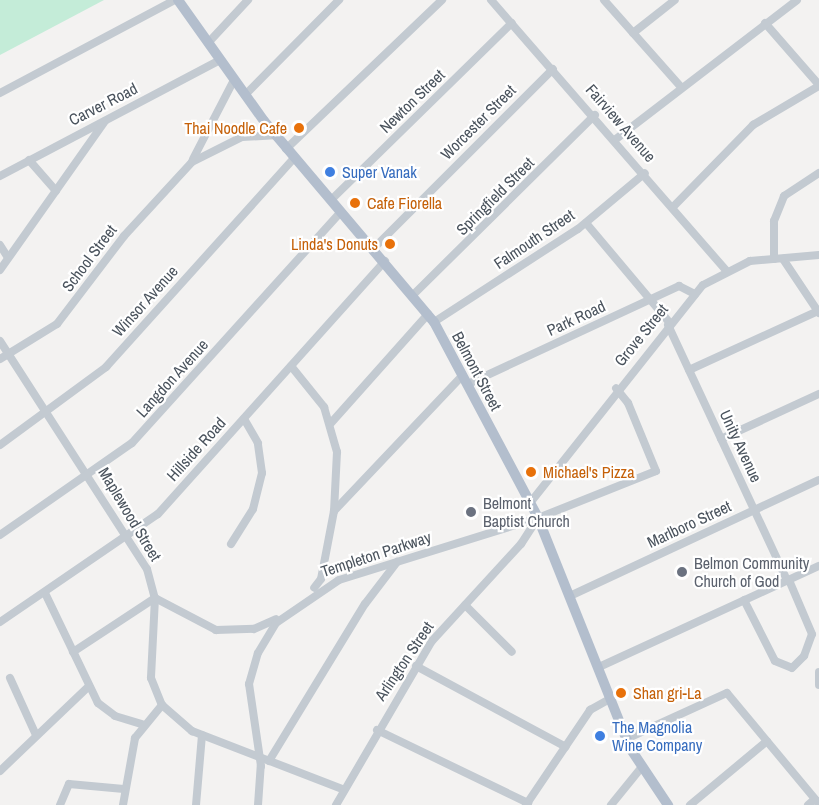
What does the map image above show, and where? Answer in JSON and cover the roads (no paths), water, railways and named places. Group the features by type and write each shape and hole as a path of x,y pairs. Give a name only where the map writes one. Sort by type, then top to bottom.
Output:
{"main road":[{"name":"Belmont Street","path":"177,0 286,149 374,248 431,318 538,518 572,595 626,739 641,768 668,805"}],"street":[{"path":"0,93 177,0"},
{"path":"208,43 248,0"},
{"path":"245,95 339,0"},
{"path":"286,149 442,0"},
{"name":"Fairview Avenue","path":"491,0 616,139 726,270"},
{"path":"604,0 681,87"},
{"path":"633,33 675,0"},
{"path":"616,139 797,0"},
{"name":"Newton Street","path":"331,200 512,23"},
{"path":"673,207 753,125 819,86 765,23"},
{"name":"Carver Road","path":"0,176 220,60"},
{"name":"Worcester Street","path":"374,248 553,69"},
{"name":"School Street","path":"0,359 57,324 124,236 192,162 234,80"},
{"name":"Springfield Street","path":"413,295 595,115"},
{"path":"0,270 106,120"},
{"name":"School Street","path":"192,162 243,137 275,135"},
{"name":"Winsor Avenue","path":"0,445 48,414 106,367 294,158"},
{"path":"29,160 56,191"},
{"name":"Falmouth Street","path":"331,423 431,318 586,223 645,173"},
{"path":"689,370 818,312 778,259 774,221 784,196 819,173"},
{"name":"Langdon Avenue","path":"0,535 89,476 140,435 341,212"},
{"name":"Unity Avenue","path":"586,223 651,299 669,324 788,580 812,634 804,656 792,668 775,661 744,600"},
{"path":"0,245 8,258"},
{"name":"Grove Street","path":"530,503 616,388 695,294 726,270 778,259 819,255"},
{"name":"Hillside Road","path":"0,622 129,537 158,514 385,261"},
{"name":"Park Road","path":"466,380 683,285 695,294"},
{"name":"Maplewood Street","path":"0,340 129,537 155,598 150,668 162,705"},
{"path":"73,652 155,598 225,632 263,626 292,608 321,579 334,511 338,463 331,423 314,390 291,366"},
{"path":"334,511 466,380"},
{"name":"Templeton Parkway","path":"258,805 258,757 251,673 264,641 292,608 328,584 538,518 656,471 628,403 616,388"},
{"path":"721,439 819,394"},
{"path":"231,544 253,508 262,473 258,443 244,418"},
{"name":"Marlboro Street","path":"572,595 819,480"},
{"name":"Arlington Street","path":"336,805 342,789 416,666 465,605 522,544 538,518"},
{"path":"269,761 365,604 398,562"},
{"path":"599,668 819,566"},
{"path":"45,593 89,686 108,713 142,724"},
{"path":"465,605 512,652"},
{"path":"416,666 566,747"},
{"path":"819,672 819,685"},
{"path":"10,678 36,735"},
{"path":"0,771 89,686"},
{"path":"626,739 727,693 814,803"},
{"path":"376,730 527,804 592,709 610,699"},
{"path":"123,805 124,789 142,724 162,705 202,735 342,789"},
{"path":"195,805 202,735"},
{"path":"690,805 767,741"},
{"path":"611,805 641,768"},
{"path":"60,805 65,785 124,789"}],"place":[{"name":"Thai Noodle Cafe","path":"299,128"},
{"name":"Super Vanak","path":"330,172"},
{"name":"Cafe Fiorella","path":"355,203"},
{"name":"Linda's Donuts","path":"390,244"},
{"name":"Michael's Pizza","path":"531,472"},
{"name":"Belmont Baptist Church","path":"471,512"},
{"name":"Belmon Community Church of God","path":"682,572"},
{"name":"Shan gri-La","path":"621,693"},
{"name":"The Magnolia Wine Company","path":"600,736"}]}
